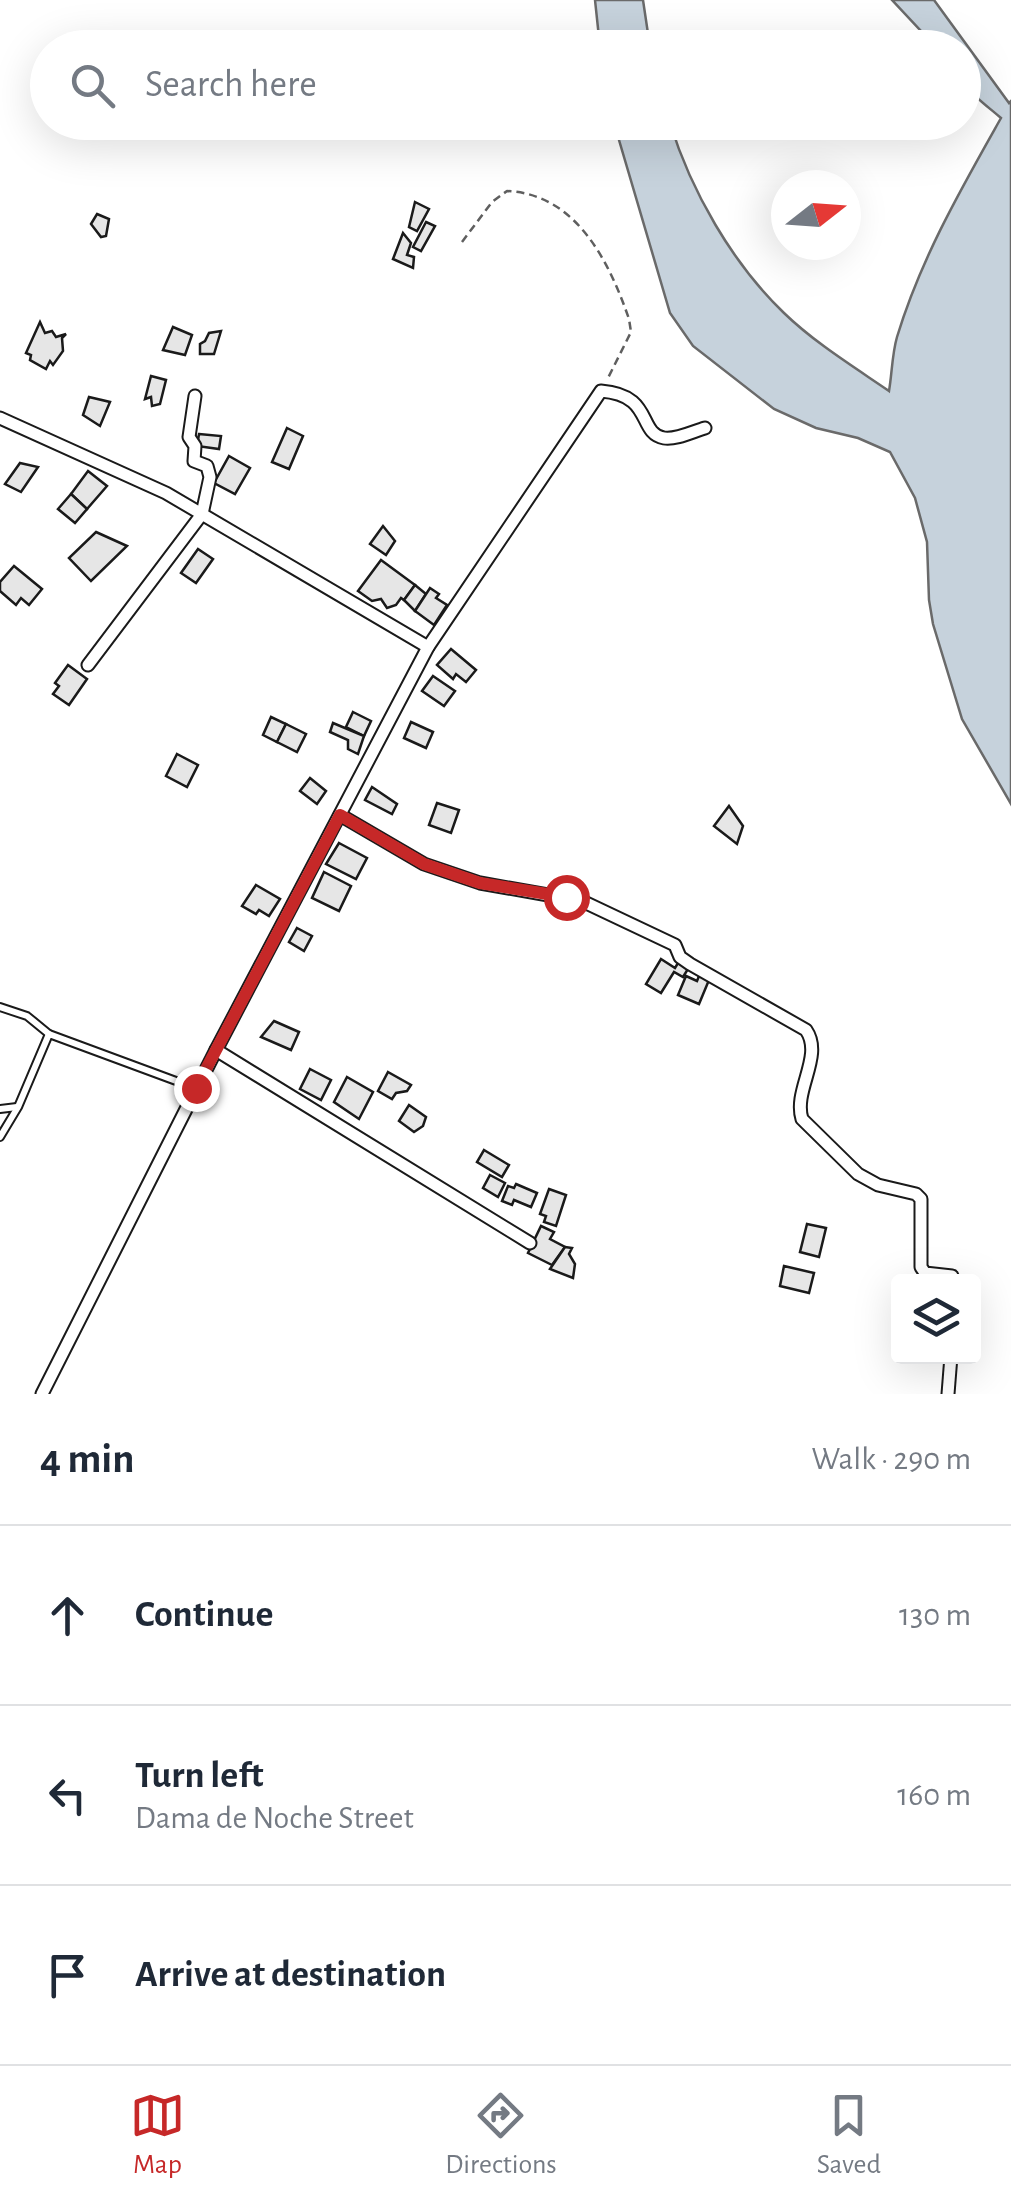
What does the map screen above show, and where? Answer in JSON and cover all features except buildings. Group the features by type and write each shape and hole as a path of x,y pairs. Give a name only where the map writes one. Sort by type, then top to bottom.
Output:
{"street":[{"path":"42,1394 196,1088 428,647 602,392 620,393 634,400 660,438 705,428"},
{"path":"88,665 202,514 210,477 207,466 194,460 195,446 189,435 195,396"},
{"path":"0,418 166,494 428,647"},
{"path":"340,815 424,864 480,883 592,904 667,940 675,945 680,958 806,1030 812,1042 800,1102 802,1119 858,1174 878,1185 916,1194 920,1199 921,1267 925,1273 948,1274"},
{"path":"216,1050 530,1243"},
{"path":"948,1394 950,1364"}],"lane":[{"path":"0,1006 27,1016 49,1034 196,1088"},
{"path":"0,1137 49,1034"},
{"path":"0,1108 18,1106"}],"path":[{"path":"462,242 492,202 507,190 532,194 575,220 602,256 631,332 602,392"}],"shaded area":[{"path":"595,0 643,0 647,30 598,30"},
{"path":"892,0 934,0 956,30 920,30"},
{"path":"981,65 1011,101 1011,804 962,719 933,624 927,542 915,498 890,452 858,438 816,428 774,409 693,346 670,313 619,140 676,140 715,225 747,272 796,324 889,391 897,337 918,279 1001,118 981,101"}],"route":[{"path":"196,1088 340,815 424,864 480,883 566,897"}]}
